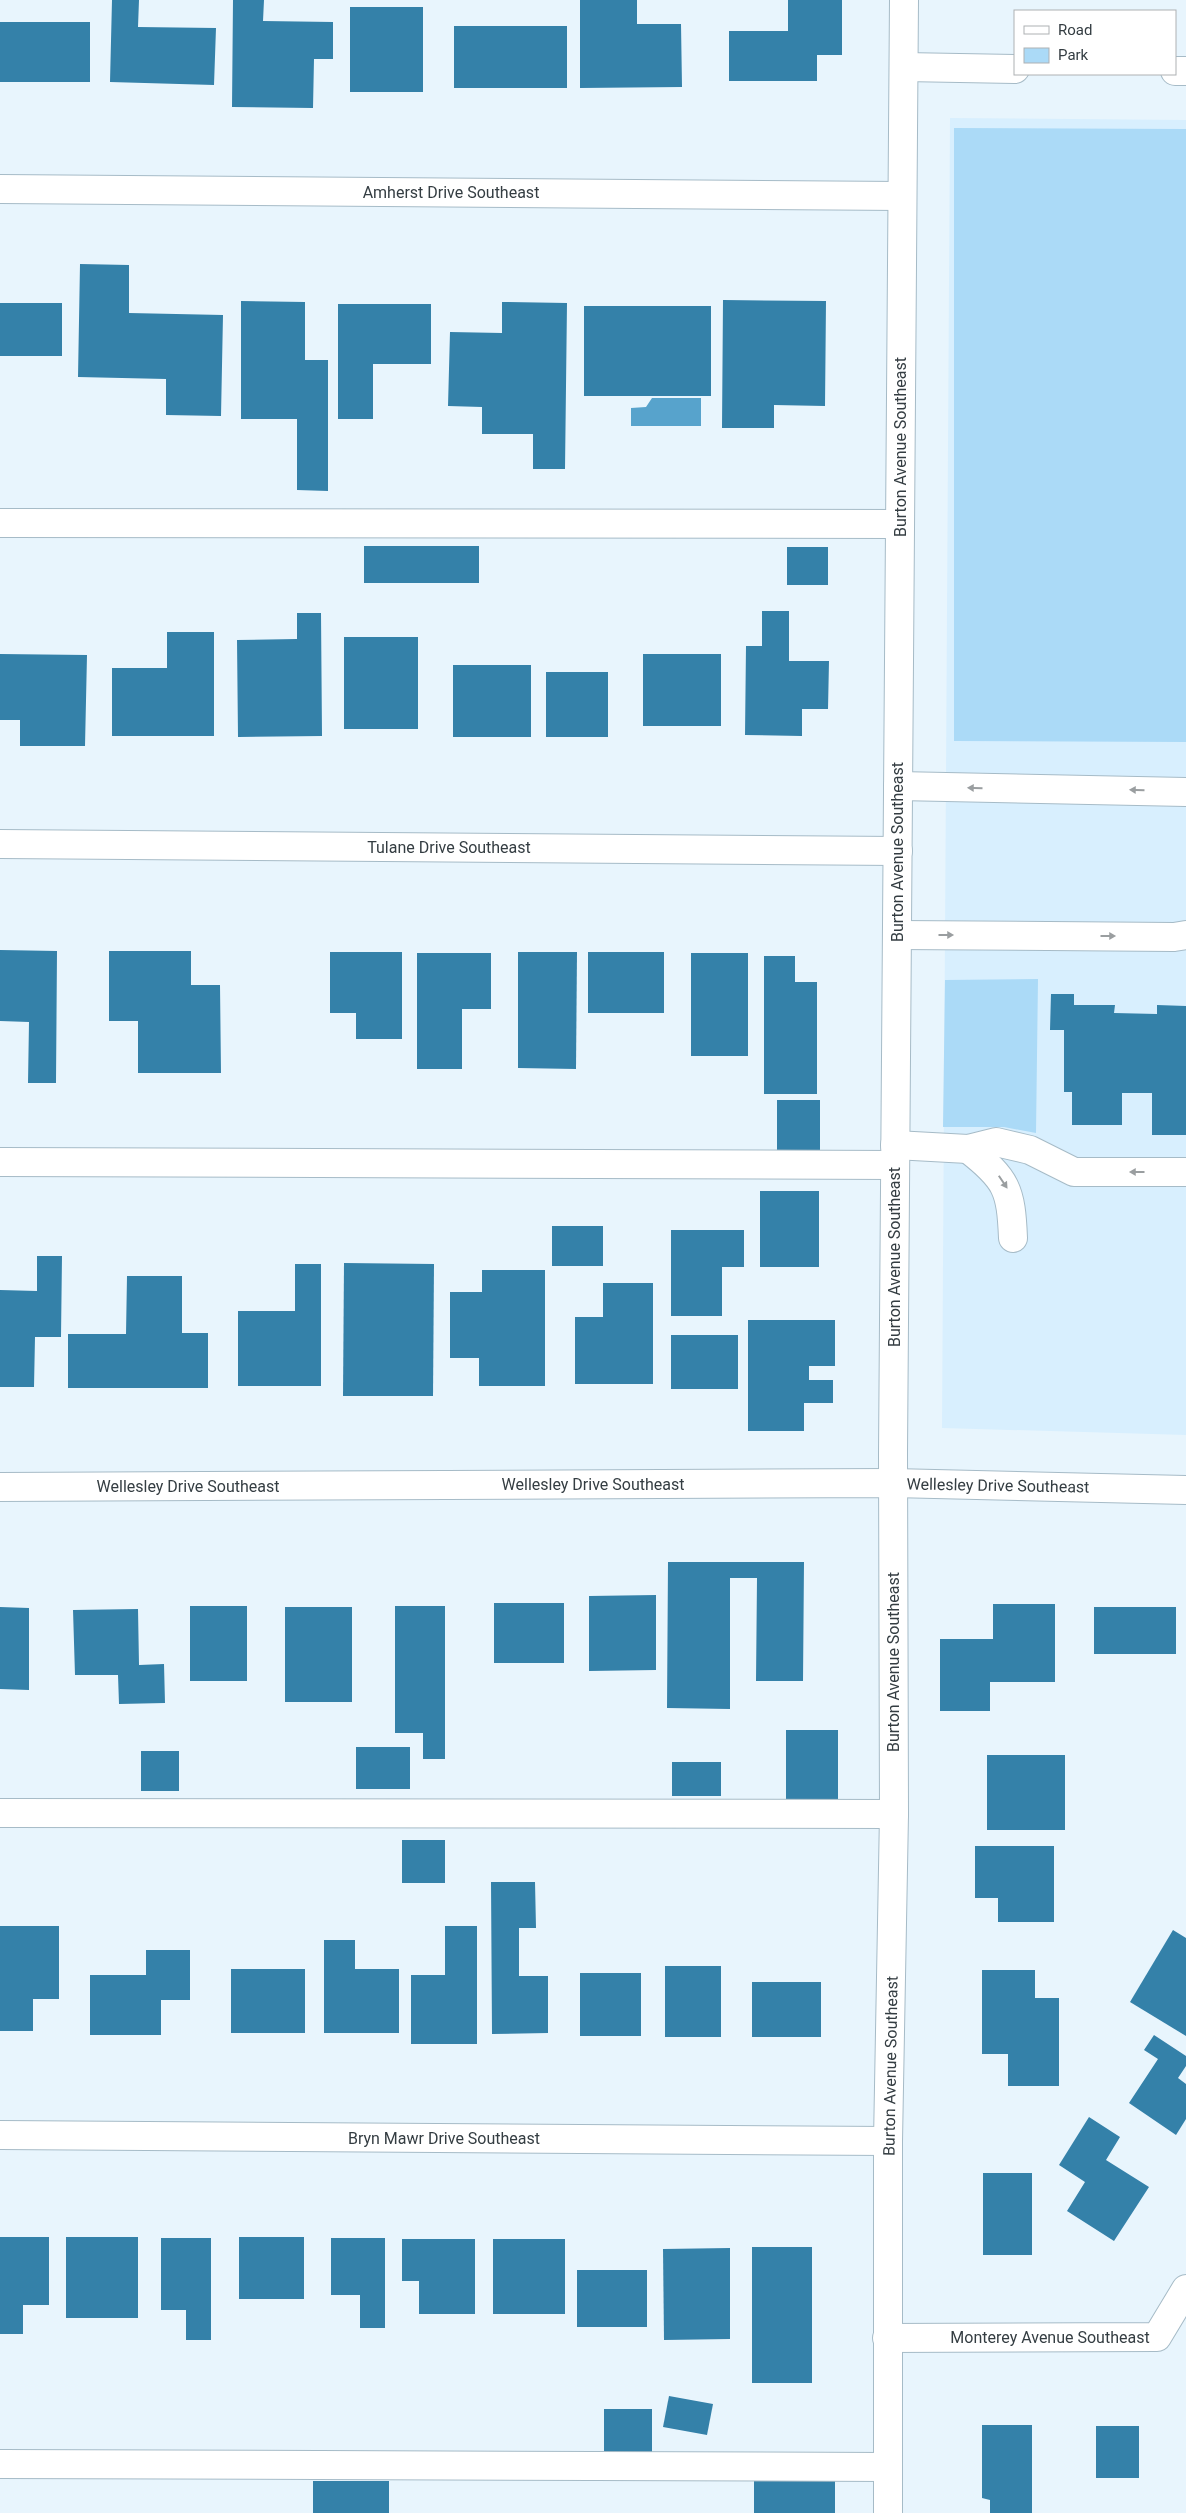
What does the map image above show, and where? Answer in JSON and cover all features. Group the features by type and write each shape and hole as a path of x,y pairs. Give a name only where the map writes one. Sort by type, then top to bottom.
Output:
{"street":[{"name":"Burton Avenue Southeast","path":"888,2513 888,2141 894,1814 892,1483 904,0"},
{"path":"904,67 1014,68"},
{"name":"Amherst Drive Southeast","path":"0,188 902,196"},
{"path":"0,523 899,524"},
{"path":"898,786 1186,792"},
{"name":"Tulane Drive Southeast","path":"0,844 898,851"},
{"path":"897,935 1174,937 1186,934"},
{"path":"0,1162 895,1155 968,1149 996,1142 1030,1150 1074,1172 1186,1172"},
{"path":"968,1149 992,1167 1007,1188 1012,1207 1013,1238"},
{"name":"Wellesley Drive Southeast","path":"0,1487 892,1483 1186,1490"},
{"path":"0,1813 894,1814"},
{"name":"Bryn Mawr Drive Southeast","path":"0,2135 888,2141"},
{"name":"Monterey Avenue Southeast","path":"887,2338 1157,2337 1186,2290"},
{"path":"0,2464 888,2467"}],"shaded area":[{"path":"950,118 1186,120 1186,1435 942,1428"},
{"path":"652,398 701,398 701,426 631,426 631,408 646,407"}],"green space":[{"path":"954,128 1186,129 1186,742 954,741"},
{"path":"1038,979 1036,1133 1004,1127 943,1127 945,980"}],"building":[{"path":"112,0 139,0 138,27 216,28 214,85 110,82"},
{"path":"233,0 264,0 263,21 333,22 333,59 314,59 313,108 232,107"},
{"path":"580,0 637,0 637,24 681,24 682,87 580,88"},
{"path":"788,0 842,0 842,55 817,55 817,81 729,81 729,31 788,31"},
{"path":"350,7 423,7 423,92 350,92"},
{"path":"0,22 90,22 90,82 0,82"},
{"path":"454,26 567,26 567,88 454,88"},
{"path":"80,264 129,265 129,313 223,315 221,416 166,415 166,379 78,377"},
{"path":"723,300 826,301 825,406 774,405 774,428 722,428"},
{"path":"241,301 305,302 305,360 328,360 328,491 297,490 297,419 241,419"},
{"path":"502,302 567,303 565,469 533,469 533,434 482,434 482,407 448,406 450,332 502,333"},
{"path":"0,303 62,303 62,356 0,356"},
{"path":"338,304 431,304 431,364 373,364 373,419 338,419"},
{"path":"584,306 711,306 711,396 584,396"},
{"path":"364,546 479,546 479,583 364,583"},
{"path":"787,547 828,547 828,585 787,585"},
{"path":"762,611 789,611 789,661 829,661 828,709 802,709 802,736 745,735 746,646 762,646"},
{"path":"297,613 321,613 322,736 238,737 237,640 297,639"},
{"path":"167,632 214,632 214,736 112,736 112,668 167,668"},
{"path":"344,637 418,637 418,729 344,729"},
{"path":"0,654 87,655 85,746 20,746 20,720 0,720"},
{"path":"643,654 721,654 721,726 643,726"},
{"path":"453,665 531,665 531,737 453,737"},
{"path":"546,672 608,672 608,737 546,737"},
{"path":"0,950 57,951 56,1083 28,1083 29,1022 0,1021"},
{"path":"109,951 191,951 191,985 220,985 221,1073 138,1073 138,1021 109,1021"},
{"path":"330,952 402,952 402,1039 356,1039 356,1013 330,1013"},
{"path":"518,952 577,952 576,1069 518,1068"},
{"path":"588,952 664,952 664,1013 588,1013"},
{"path":"417,953 491,953 491,1009 462,1009 462,1069 417,1069"},
{"path":"691,953 748,953 748,1056 691,1056"},
{"path":"764,956 795,956 795,982 817,982 817,1094 764,1094"},
{"path":"1051,994 1074,994 1074,1005 1115,1005 1114,1013 1157,1014 1157,1005 1186,1006 1186,1135 1152,1135 1152,1093 1122,1093 1122,1125 1072,1125 1072,1092 1064,1092 1064,1030 1050,1030"},
{"path":"777,1100 820,1100 820,1152 777,1152"},
{"path":"760,1191 819,1191 819,1267 760,1267"},
{"path":"552,1226 603,1226 603,1266 552,1266"},
{"path":"671,1230 744,1230 744,1267 722,1267 722,1316 671,1316"},
{"path":"37,1256 62,1256 61,1337 35,1337 34,1387 0,1387 0,1290 37,1291"},
{"path":"344,1263 434,1264 433,1396 343,1396"},
{"path":"295,1264 321,1264 321,1386 238,1386 238,1311 295,1311"},
{"path":"482,1270 545,1270 545,1386 479,1386 479,1358 450,1358 450,1292 482,1292"},
{"path":"127,1276 182,1276 182,1333 208,1333 208,1388 68,1388 68,1334 126,1334"},
{"path":"603,1283 653,1283 653,1384 575,1384 575,1317 603,1317"},
{"path":"748,1320 835,1320 835,1366 809,1366 809,1380 833,1380 833,1403 804,1403 804,1431 748,1431"},
{"path":"671,1335 738,1335 738,1389 671,1389"},
{"path":"668,1562 804,1562 803,1681 756,1681 757,1578 730,1578 730,1709 667,1708"},
{"path":"656,1595 656,1670 589,1671 589,1596"},
{"path":"494,1603 564,1603 564,1663 494,1663"},
{"path":"993,1604 1055,1604 1055,1682 990,1682 990,1711 940,1711 940,1639 993,1639"},
{"path":"190,1606 247,1606 247,1681 190,1681"},
{"path":"395,1606 445,1606 445,1759 423,1759 423,1733 395,1733"},
{"path":"0,1607 29,1608 29,1690 0,1689"},
{"path":"285,1607 352,1607 352,1702 285,1702"},
{"path":"1094,1607 1176,1607 1176,1654 1094,1654"},
{"path":"138,1609 139,1665 164,1664 165,1703 119,1704 118,1675 75,1675 73,1610"},
{"path":"786,1730 838,1730 838,1799 786,1799"},
{"path":"356,1747 410,1747 410,1789 356,1789"},
{"path":"141,1751 179,1751 179,1791 141,1791"},
{"path":"987,1755 1065,1755 1065,1830 987,1830"},
{"path":"672,1762 721,1762 721,1796 672,1796"},
{"path":"402,1840 445,1840 445,1883 402,1883"},
{"path":"975,1846 1054,1846 1054,1922 998,1922 998,1898 975,1898"},
{"path":"491,1882 535,1882 536,1928 519,1928 519,1976 548,1976 548,2033 492,2034"},
{"path":"0,1926 59,1926 59,1999 33,1999 33,2031 0,2031"},
{"path":"445,1926 477,1926 477,2044 411,2044 411,1975 445,1975"},
{"path":"1173,1930 1186,1938 1186,2036 1130,2002"},
{"path":"324,1940 355,1940 355,1969 399,1969 399,2033 324,2033"},
{"path":"146,1950 190,1950 190,2000 161,2000 161,2035 90,2035 90,1975 146,1975"},
{"path":"665,1966 721,1966 721,2037 665,2037"},
{"path":"231,1969 305,1969 305,2033 231,2033"},
{"path":"982,1970 1035,1970 1035,1998 1059,1998 1059,2086 1008,2086 1008,2054 982,2054"},
{"path":"580,1973 641,1973 641,2036 580,2036"},
{"path":"752,1982 821,1982 821,2037 752,2037"},
{"path":"1154,2035 1186,2056 1186,2066 1178,2078 1186,2084 1186,2119 1176,2135 1129,2103 1158,2059 1144,2050"},
{"path":"1089,2117 1120,2137 1106,2160 1149,2187 1114,2241 1067,2211 1085,2182 1059,2165"},
{"path":"983,2173 1032,2173 1032,2255 983,2255"},
{"path":"0,2237 49,2237 49,2305 23,2305 23,2334 0,2334"},
{"path":"66,2237 138,2237 138,2318 66,2318"},
{"path":"239,2237 304,2237 304,2299 239,2299"},
{"path":"161,2238 211,2238 211,2340 186,2340 186,2310 161,2310"},
{"path":"331,2238 385,2238 385,2328 360,2328 360,2295 331,2295"},
{"path":"402,2239 475,2239 475,2314 419,2314 419,2281 402,2281"},
{"path":"493,2239 565,2239 565,2314 493,2314"},
{"path":"752,2247 812,2247 812,2383 752,2383"},
{"path":"730,2248 730,2339 664,2340 663,2249"},
{"path":"577,2270 647,2270 647,2327 577,2327"},
{"path":"669,2396 713,2404 707,2435 663,2427"},
{"path":"604,2409 652,2409 652,2455 604,2455"},
{"path":"982,2425 1032,2425 1032,2513 990,2513 990,2500 982,2498"},
{"path":"1096,2426 1139,2426 1139,2478 1096,2478"},
{"path":"313,2481 389,2481 389,2513 313,2513"},
{"path":"754,2481 835,2481 835,2513 754,2513"}]}
